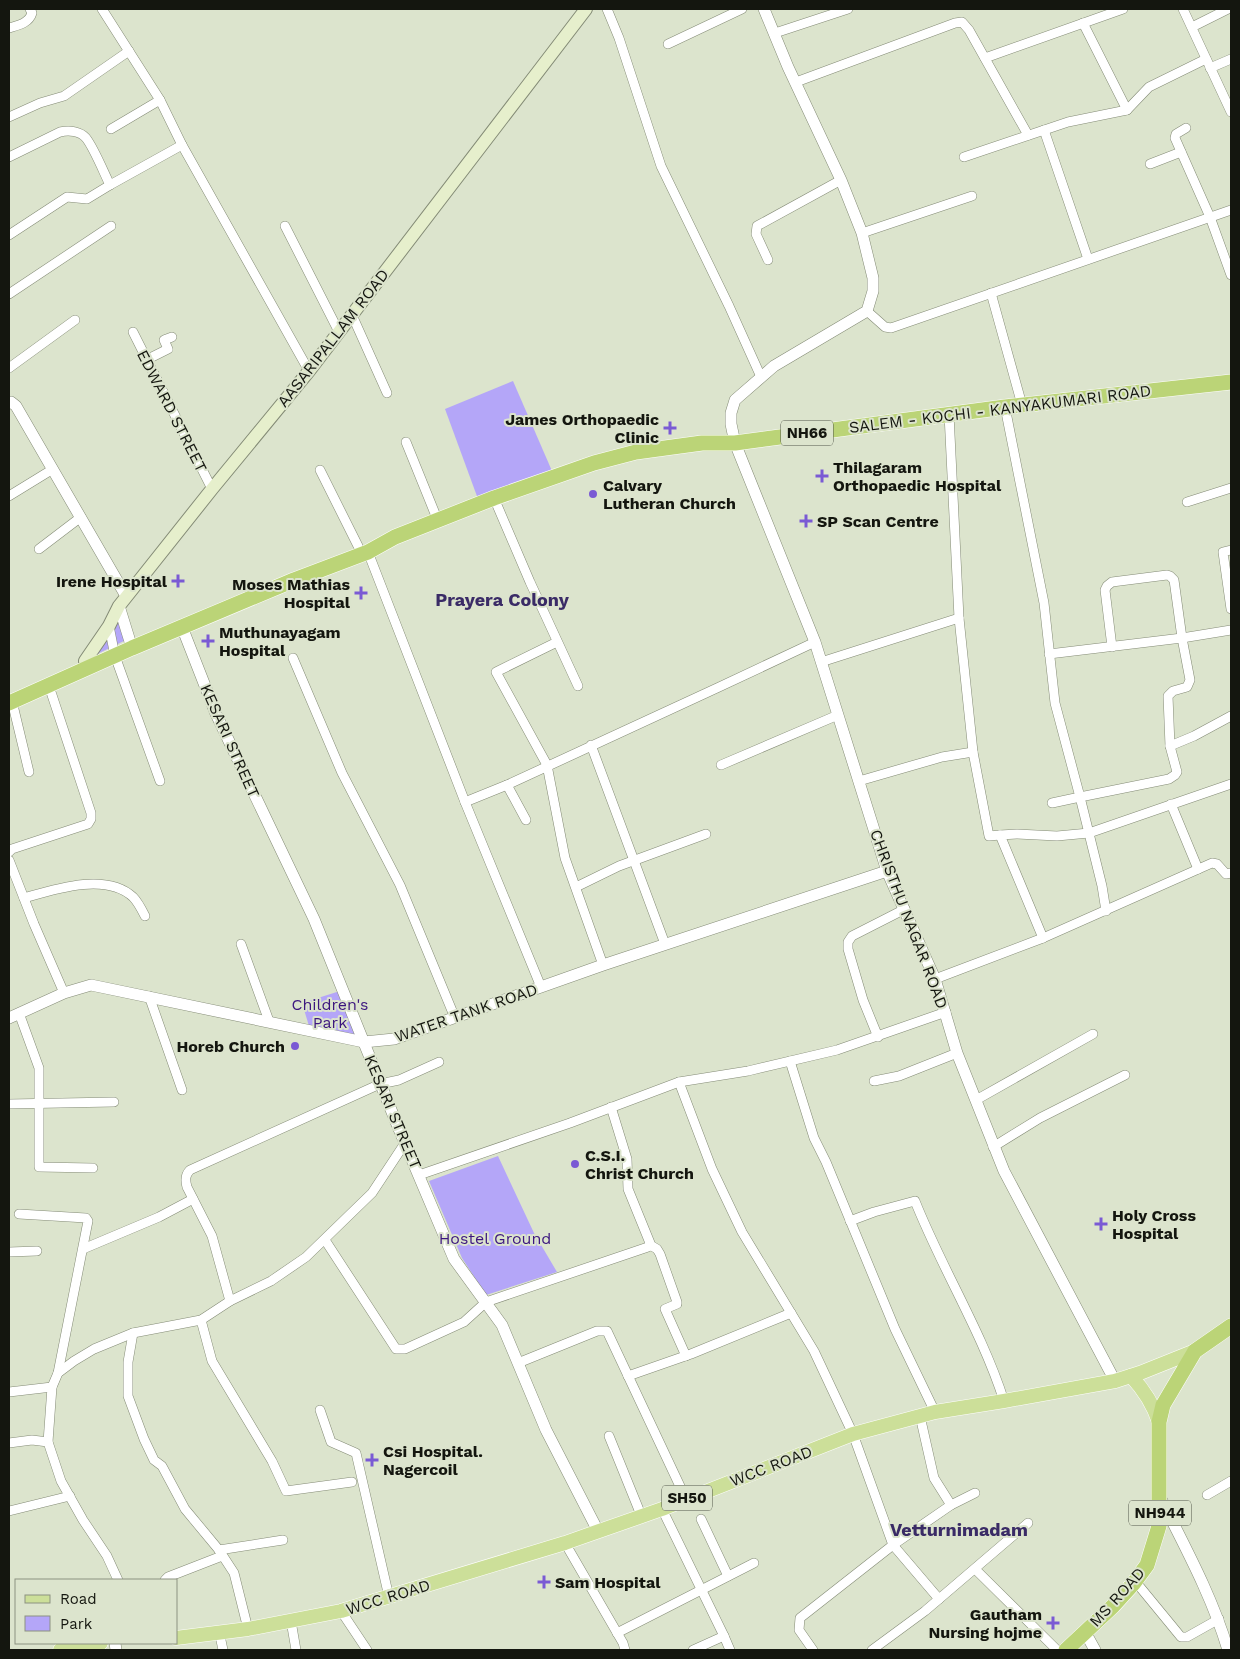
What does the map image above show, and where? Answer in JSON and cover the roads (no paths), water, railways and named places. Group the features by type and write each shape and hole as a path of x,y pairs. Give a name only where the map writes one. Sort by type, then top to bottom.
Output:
{"highway":[{"name":"SALEM - KOCHI - KANYAKUMARI ROAD","path":"10,699 319,560 363,549 494,498 594,463 636,452 702,443 735,443 1005,407 1231,382"},
{"name":"SALEM - KOCHI - KANYAKUMARI ROAD","path":"131,644 182,627 363,549"},
{"name":"SALEM - KOCHI - KANYAKUMARI ROAD","path":"10,699 49,686 86,665"},
{"name":"MS ROAD","path":"1066,1650 1113,1606 1147,1565 1159,1526 1159,1422 1163,1405 1195,1351 1231,1326"}],"main road":[{"name":"AASARIPALLAM ROAD","path":"86,665 123,601 309,371 586,9"},
{"name":"WCC ROAD","path":"178,1638 219,1631 248,1629 341,1611 565,1544 662,1509 853,1434 935,1412 1114,1381 1195,1351"},
{"path":"1131,1376 1149,1398 1159,1422"},
{"path":"60,1650 96,1644"}],"street":[{"path":"9,28 26,22 32,13 30,9"},
{"path":"102,9 160,100 182,145 309,371"},
{"path":"608,9 661,166 761,377"},
{"path":"668,44 742,9"},
{"path":"764,9 841,180 862,233 873,278 873,291 866,312 882,325 891,328 1231,210"},
{"path":"775,33 848,9"},
{"path":"985,58 1123,9"},
{"path":"1183,9 1210,68 1228,98 1231,112"},
{"path":"1192,27 1228,9"},
{"path":"796,82 955,22 962,22 966,25 1028,135"},
{"path":"1083,23 1127,110"},
{"path":"9,117 40,103 64,96 129,51"},
{"path":"964,157 1068,122 1127,110 1149,87 1206,59"},
{"path":"1210,68 1231,59"},
{"path":"111,129 160,100"},
{"path":"1186,128 1175,136 1210,217 1231,276"},
{"path":"9,158 60,132 68,130 76,132 86,137 110,185"},
{"path":"1044,130 1088,259"},
{"path":"9,235 66,197 87,199 182,145"},
{"path":"1150,164 1181,152"},
{"path":"768,260 756,234 757,226 841,180"},
{"path":"862,233 972,196"},
{"path":"9,294 111,226"},
{"path":"285,226 339,332"},
{"path":"991,293 1022,405"},
{"name":"CHRISTHU NAGAR ROAD","path":"866,312 774,366 735,400 731,418 735,443 814,642 887,872 935,979 957,1053 993,1147 1114,1381"},
{"path":"352,315 387,393"},
{"path":"9,368 75,320"},
{"name":"EDWARD STREET","path":"133,332 212,489"},
{"path":"146,360 168,349 164,340 172,337"},
{"path":"9,403 11,402 16,406 81,517 123,601 131,644"},
{"path":"1005,407 1044,603 1055,703 1089,833 1106,910"},
{"path":"949,414 959,618 974,752 990,836 1017,834 1057,836 1089,833 1231,784"},
{"path":"406,442 438,521"},
{"path":"9,496 53,469"},
{"path":"320,470 363,549 464,802 541,987"},
{"path":"1187,502 1231,488"},
{"path":"494,498 578,686"},
{"path":"39,549 81,517"},
{"path":"1231,550 1223,552 1231,608"},
{"path":"1052,803 1173,777 1177,772 1170,746 1168,696 1173,691 1186,687 1190,680 1174,580 1170,576 1112,582 1107,586 1105,590 1112,647"},
{"path":"821,662 959,618"},
{"path":"108,626 115,652 160,781"},
{"name":"KESARI STREET","path":"182,627 216,714 314,919 380,1084 454,1259 502,1325 546,1430 598,1531"},
{"path":"1049,654 1182,638 1231,630"},
{"path":"557,642 496,672 548,765 565,858 603,965"},
{"path":"464,802 507,785 814,642"},
{"path":"293,658 342,773 400,885 455,1018"},
{"path":"9,852 12,849 88,824 91,819 91,813 49,686"},
{"path":"10,699 29,772"},
{"path":"721,765 838,715"},
{"path":"1170,746 1194,736 1231,716"},
{"path":"591,745 666,944"},
{"path":"859,781 942,757 974,752"},
{"path":"507,785 526,820"},
{"path":"1171,804 1198,869"},
{"path":"576,887 635,861 706,834"},
{"path":"1000,835 1043,938"},
{"path":"9,862 64,993"},
{"path":"935,979 1043,938 1198,869 1215,863 1226,874 1231,873"},
{"name":"WATER TANK ROAD","path":"14,1016 64,993 91,985 364,1042 394,1039 603,965 887,872"},
{"path":"24,898 74,886 113,885 134,898 145,916"},
{"path":"878,1037 863,1000 848,949 848,942 852,936 905,909"},
{"path":"241,944 269,1021"},
{"path":"150,996 182,1090"},
{"path":"419,1175 679,1082 748,1071 837,1050 946,1012"},
{"path":"14,1016 39,1068 39,1168 93,1168"},
{"path":"976,1100 1093,1034"},
{"path":"874,1081 899,1076 957,1053"},
{"path":"790,1061 814,1138 826,1162 895,1329 935,1412"},
{"path":"230,1302 212,1236 186,1182 187,1174 190,1170 380,1084 399,1080 440,1062"},
{"path":"993,1147 1040,1118 1125,1075"},
{"path":"679,1082 712,1170 738,1223 814,1351 853,1434 893,1545 939,1599"},
{"path":"9,1104 114,1102"},
{"path":"611,1107 627,1159 628,1189 650,1245 657,1249 660,1254 677,1302 677,1304 665,1309 686,1356"},
{"path":"58,1373 94,1349 133,1333 201,1320 230,1302 271,1282 306,1258 372,1193 405,1143"},
{"path":"83,1249 159,1217 193,1199"},
{"path":"850,1221 874,1212 915,1201 928,1234 994,1369 1004,1401"},
{"path":"19,1214 86,1218 88,1223 58,1373 52,1387 48,1442 61,1481 83,1520 107,1556 118,1579"},
{"path":"325,1240 396,1349 405,1349 464,1322 486,1302 650,1245"},
{"path":"9,1252 37,1251"},
{"path":"628,1376 686,1356 791,1313"},
{"path":"201,1320 212,1361 272,1461 286,1491 352,1482"},
{"path":"518,1363 597,1331 604,1330 610,1335 686,1499"},
{"path":"133,1333 128,1362 128,1396 144,1439 154,1460 162,1466 185,1509 234,1573 248,1629"},
{"path":"9,1392 52,1387"},
{"path":"320,1410 331,1442 356,1453 389,1597"},
{"path":"920,1416 934,1478 952,1505"},
{"path":"609,1436 641,1515"},
{"path":"9,1443 32,1440 48,1442"},
{"path":"1207,1495 1231,1481"},
{"path":"813,1650 799,1630 800,1618 893,1545 952,1505 975,1493"},
{"path":"9,1511 70,1496"},
{"path":"1160,1497 1200,1575 1219,1619 1228,1650"},
{"path":"662,1509 730,1650"},
{"path":"701,1519 728,1576"},
{"path":"872,1650 939,1599 1028,1523"},
{"path":"166,1579 220,1553 283,1540"},
{"path":"565,1544 626,1650"},
{"path":"617,1634 754,1563"},
{"path":"975,1569 1057,1650"},
{"path":"1135,1581 1181,1638 1187,1637 1219,1619"},
{"path":"341,1611 367,1650"},
{"path":"291,1621 296,1650"},
{"path":"219,1631 223,1650"},
{"path":"1085,1632 1095,1650"},
{"path":"693,1650 724,1636"}],"place":[{"name":"James Orthopaedic Clinic","path":"670,428"},
{"name":"Thilagaram Orthopaedic Hospital","path":"822,476"},
{"name":"Calvary Lutheran Church","path":"593,494"},
{"name":"SP Scan Centre","path":"806,521"},
{"name":"Irene Hospital","path":"178,581"},
{"name":"Moses Mathias Hospital","path":"361,593"},
{"name":"Muthunayagam Hospital","path":"208,641"},
{"name":"Horeb Church","path":"295,1046"},
{"name":"C.S.I. Christ Church","path":"575,1164"},
{"name":"Holy Cross Hospital","path":"1101,1224"},
{"name":"Csi Hospital. Nagercoil","path":"372,1460"},
{"name":"Sam Hospital","path":"544,1582"},
{"name":"Gautham Nursing hojme","path":"1053,1623"}],"district":[{"name":"Prayera Colony","path":"502,599"},
{"name":"Vetturnimadam","path":"959,1529"}],"park label":[{"name":"Children's Park","path":"330,1013"},
{"name":"Hostel Ground","path":"495,1238"}]}
